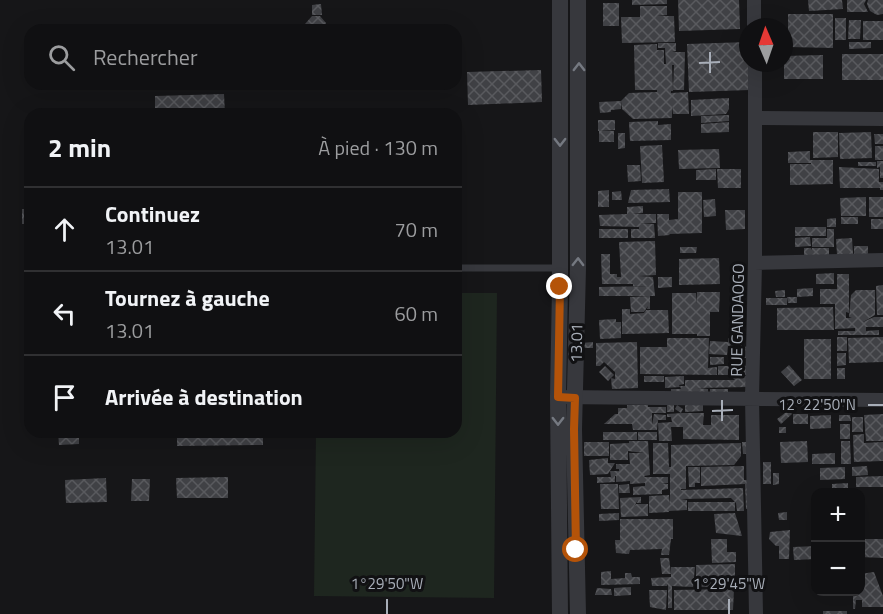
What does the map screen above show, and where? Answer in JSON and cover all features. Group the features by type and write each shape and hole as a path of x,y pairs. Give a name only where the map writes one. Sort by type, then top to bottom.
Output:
{"street":[{"name":"13.01","path":"560,0 558,397 560,614"},
{"name":"13.01","path":"578,0 578,268 574,429 578,614"},
{"path":"754,0 754,18"},
{"name":"RUE GANDAOGO","path":"755,72 752,398 756,614"},
{"path":"755,118 883,118"},
{"path":"755,263 883,260"},
{"path":"558,397 883,400"}],"lane":[{"path":"462,268 560,268"}],"shaded area":[{"path":"462,293 497,293 494,598 314,596 316,438 462,438"}],"building":[{"path":"632,0 667,0 667,4 632,5"},
{"path":"678,0 739,0 739,29 679,31"},
{"path":"808,0 842,0 843,9 809,11"},
{"path":"847,0 866,0 864,4 868,12 847,12"},
{"path":"868,0 883,0 883,14 877,15 870,11"},
{"path":"603,3 619,3 619,26 603,26"},
{"path":"321,4 322,15 312,15 312,5"},
{"path":"640,6 667,6 667,15 657,16 674,16 675,42 622,43 621,17 640,17"},
{"path":"788,14 833,14 833,48 793,47 793,18 788,18"},
{"path":"312,16 320,16 326,23 326,24 305,24"},
{"path":"835,18 846,18 846,40 835,40"},
{"path":"849,20 861,20 860,39 848,39"},
{"path":"863,21 883,21 883,40 863,40"},
{"path":"739,42 739,72 749,72 750,90 689,92 687,44"},
{"path":"849,42 871,42 871,48 849,49"},
{"path":"658,43 676,43 676,51 672,52 685,52 684,90 673,90 674,65 672,65 673,91 671,93 688,92 689,114 673,114 672,106 672,118 633,119 622,109 621,101 629,93 657,92 657,90 635,90 634,45 657,44 657,50 664,50 664,64 666,64 665,48 658,48"},
{"path":"842,54 883,54 883,80 842,80"},
{"path":"823,55 823,79 784,79 784,72 793,72 793,56"},
{"path":"541,70 542,102 468,105 467,72"},
{"path":"224,94 225,108 155,108 155,96"},
{"path":"729,98 729,109 726,114 691,116 691,100"},
{"path":"621,101 621,109 600,113 599,102"},
{"path":"729,115 729,121 701,123 701,116"},
{"path":"598,120 615,120 615,130 598,131"},
{"path":"658,121 658,125 671,124 671,140 630,141 629,122"},
{"path":"729,122 729,132 701,133 701,124"},
{"path":"599,131 614,131 614,142 599,142"},
{"path":"813,132 838,132 838,157 813,158"},
{"path":"871,132 872,158 840,159 839,133"},
{"path":"618,133 625,133 625,148 618,149"},
{"path":"874,134 883,134 883,144 875,144"},
{"path":"662,145 664,182 642,183 640,146"},
{"path":"875,146 883,146 883,160 875,160"},
{"path":"719,149 720,168 679,169 678,150"},
{"path":"810,151 810,160 833,160 833,184 790,185 790,164 811,163 788,163 788,152"},
{"path":"877,161 883,161 883,178 880,178 880,167 877,168"},
{"path":"858,162 876,162 876,166 858,166"},
{"path":"627,165 640,165 641,181 628,182"},
{"path":"839,167 879,169 879,182 883,182 883,190 880,188 840,188"},
{"path":"716,169 716,180 696,180 696,170"},
{"path":"717,169 741,169 741,188 718,188"},
{"path":"669,189 670,202 628,203 631,190"},
{"path":"609,190 609,207 598,207 598,191"},
{"path":"621,191 622,200 612,200 612,192"},
{"path":"678,192 702,192 702,233 658,236 657,214 669,214 669,220 678,219"},
{"path":"866,197 866,216 841,216 840,198"},
{"path":"869,197 883,197 883,217 869,217"},
{"path":"715,199 716,216 704,217 703,200"},
{"path":"643,206 643,213 632,214 656,214 656,223 639,223 654,224 655,238 631,238 631,229 639,229 639,227 600,226 599,215 627,214 627,207"},
{"path":"22,209 24,209 24,224 22,224"},
{"path":"725,210 745,210 745,229 726,230"},
{"path":"841,217 858,217 858,224 841,224"},
{"path":"836,218 836,227 827,227 827,219"},
{"path":"871,219 883,219 883,229 871,229"},
{"path":"795,227 826,227 826,236 795,236"},
{"path":"599,229 628,229 628,238 599,238"},
{"path":"827,229 834,229 834,247 812,247 812,238 827,238"},
{"path":"810,237 811,246 795,247 795,238"},
{"path":"852,238 853,254 837,255 836,239"},
{"path":"655,241 656,275 639,276 653,277 654,286 602,284 601,254 610,254 610,274 617,274 617,277 621,277 619,242"},
{"path":"854,246 868,246 868,257 804,257 804,248 811,248 811,250 812,248 829,248 829,255 854,256"},
{"path":"680,247 697,247 696,253 680,253"},
{"path":"719,258 720,284 679,285 679,259"},
{"path":"736,270 744,270 743,296 735,296"},
{"path":"834,273 834,284 816,284 816,274"},
{"path":"837,274 849,274 849,313 846,312 846,318 852,318 849,317 851,295 856,290 875,290 875,315 863,322 874,317 883,317 883,327 866,327 866,331 879,330 879,335 838,335 838,331 855,331 855,328 835,329 835,304 820,304 820,289 837,289"},
{"path":"658,277 672,277 672,287 658,288"},
{"path":"883,285 883,315 877,315 876,286"},
{"path":"654,286 655,296 599,296 599,287"},
{"path":"813,288 813,296 797,297 797,289"},
{"path":"785,290 785,297 776,297 775,291"},
{"path":"697,292 720,292 719,312 710,312 710,336 672,334 672,293 696,293 697,304"},
{"path":"650,296 650,309 647,309 648,306 644,312 631,312 630,297"},
{"path":"787,297 797,297 797,303 788,303"},
{"path":"766,298 787,298 787,305 766,305"},
{"path":"833,307 834,330 777,330 777,308"},
{"path":"622,309 630,309 630,314 644,313 646,310 668,310 669,333 622,334"},
{"path":"616,319 616,322 621,322 621,338 600,339 599,320"},
{"path":"734,328 742,328 742,336 735,336"},
{"path":"837,337 847,337 847,351 837,351"},
{"path":"883,337 883,362 849,363 848,338"},
{"path":"667,338 709,338 708,368 717,367 717,375 640,374 640,347 667,347"},
{"path":"728,338 742,338 742,346 728,346 727,355 709,354 710,341 728,342"},
{"path":"804,339 831,339 831,379 804,379"},
{"path":"593,342 593,348 582,348 581,343"},
{"path":"637,342 638,388 612,389 611,378 615,379 615,372 604,362 596,366 596,343"},
{"path":"756,346 757,358 742,358 742,347"},
{"path":"837,353 846,353 846,365 837,366"},
{"path":"710,357 724,357 724,364 710,365"},
{"path":"754,365 754,375 742,375 742,366"},
{"path":"789,365 802,380 794,386 781,372"},
{"path":"605,366 614,375 608,381 599,372"},
{"path":"718,366 741,366 741,376 751,376 747,387 697,388 708,389 708,395 671,395 671,389 681,389 680,386 685,386 685,380 735,380 730,375 718,375"},
{"path":"837,368 845,368 845,379 837,379"},
{"path":"644,376 664,376 664,382 644,382"},
{"path":"684,376 684,384 679,385 680,387 665,388 665,377"},
{"path":"710,389 728,389 728,394 710,394"},
{"path":"703,402 703,411 685,412 685,403"},
{"path":"674,404 674,412 667,412 667,405"},
{"path":"627,405 666,407 666,413 652,413 652,425 654,414 666,415 666,420 658,420 657,430 633,430 632,424 604,424 618,414 618,408 627,408"},
{"path":"677,405 683,409 681,413 675,409"},
{"path":"789,410 792,414 781,424 777,419"},
{"path":"704,413 703,425 711,425 711,415 739,415 739,440 683,439 683,427 671,427 672,441 659,441 658,423 672,422 671,417 667,417 667,414"},
{"path":"793,414 808,414 808,424 793,424"},
{"path":"883,414 883,441 866,441 864,415"},
{"path":"831,415 831,428 810,429 810,416"},
{"path":"839,415 850,415 851,421 839,421"},
{"path":"852,417 863,417 863,432 852,432"},
{"path":"840,424 850,424 850,439 840,439"},
{"path":"779,427 786,427 786,433 779,433"},
{"path":"603,432 637,432 637,440 603,440"},
{"path":"638,432 657,432 657,440 638,440"},
{"path":"864,434 864,443 883,442 883,461 854,462 853,435"},
{"path":"58,438 79,438 79,444 59,445"},
{"path":"177,438 263,438 263,445 177,446"},
{"path":"629,441 648,441 650,475 644,476 668,477 668,483 661,483 668,484 668,489 662,490 662,494 633,495 633,487 645,486 645,483 616,482 616,476 615,482 597,483 597,477 611,477 610,471 619,471 616,469 616,464 630,464 629,453 644,453 628,451 628,460 610,460 610,444 629,443"},
{"path":"807,441 808,462 781,463 780,442"},
{"path":"841,441 850,441 851,464 841,464"},
{"path":"584,442 609,442 609,456 584,456"},
{"path":"742,442 749,442 750,454 743,454"},
{"path":"653,443 668,443 669,467 671,467 671,445 741,443 741,456 734,465 686,466 686,489 681,490 743,488 744,511 737,511 736,503 731,498 681,499 687,500 687,510 649,513 649,496 669,495 670,504 670,474 653,474"},
{"path":"835,453 835,464 812,464 812,454"},
{"path":"608,458 608,463 615,463 608,474 590,475 589,460"},
{"path":"763,462 771,462 771,484 763,484"},
{"path":"744,466 744,480 750,480 751,509 746,509 745,484 701,486 701,467"},
{"path":"867,466 868,475 852,476 852,467"},
{"path":"688,467 700,467 700,483 695,483 695,487 689,487"},
{"path":"845,467 845,479 820,480 820,468"},
{"path":"773,473 779,473 779,484 773,485"},
{"path":"883,476 883,487 856,487 856,477"},
{"path":"228,477 228,498 177,498 176,478"},
{"path":"106,478 107,502 66,503 65,480"},
{"path":"132,479 150,479 149,501 131,501"},
{"path":"848,483 848,488 832,488 832,484"},
{"path":"600,484 618,484 619,509 601,509"},
{"path":"629,484 630,493 619,493 619,485"},
{"path":"641,497 641,503 637,503 638,500 633,508 636,504 648,504 648,516 621,517 620,498"},
{"path":"688,502 735,502 735,511 688,511"},
{"path":"787,512 787,520 779,520 778,513"},
{"path":"619,513 619,520 599,521 599,514"},
{"path":"735,513 742,536 716,533 714,514"},
{"path":"620,519 673,519 673,539 671,539 669,555 661,555 662,549 630,550 629,554 616,553 615,540 620,540"},
{"path":"790,530 789,559 779,559 779,546 769,539 770,532"},
{"path":"711,539 727,539 727,552 736,552 736,562 712,563"},
{"path":"865,539 883,539 883,558 865,557"},
{"path":"811,546 811,559 794,560 793,547"},
{"path":"660,558 669,558 671,574 662,574"},
{"path":"735,564 735,586 696,587 696,565"},
{"path":"671,567 695,567 693,587 672,586 672,608 668,608 668,584 667,586 652,586 651,578 671,577"},
{"path":"611,571 611,579 625,578 625,573 631,573 632,577 640,577 640,584 601,585 601,572"},
{"path":"874,572 883,596 883,607 862,607 862,600 856,600 855,609 853,609 853,596 865,596 865,573"},
{"path":"631,587 631,595 614,596 614,588"},
{"path":"597,588 611,589 612,595 595,595"},
{"path":"734,589 733,610 674,610 674,590"},
{"path":"649,590 667,590 666,610 650,607"},
{"path":"823,611 847,611 847,614 823,614"}],"route":[{"path":"560,287 558,397 575,398 576,550"}]}
